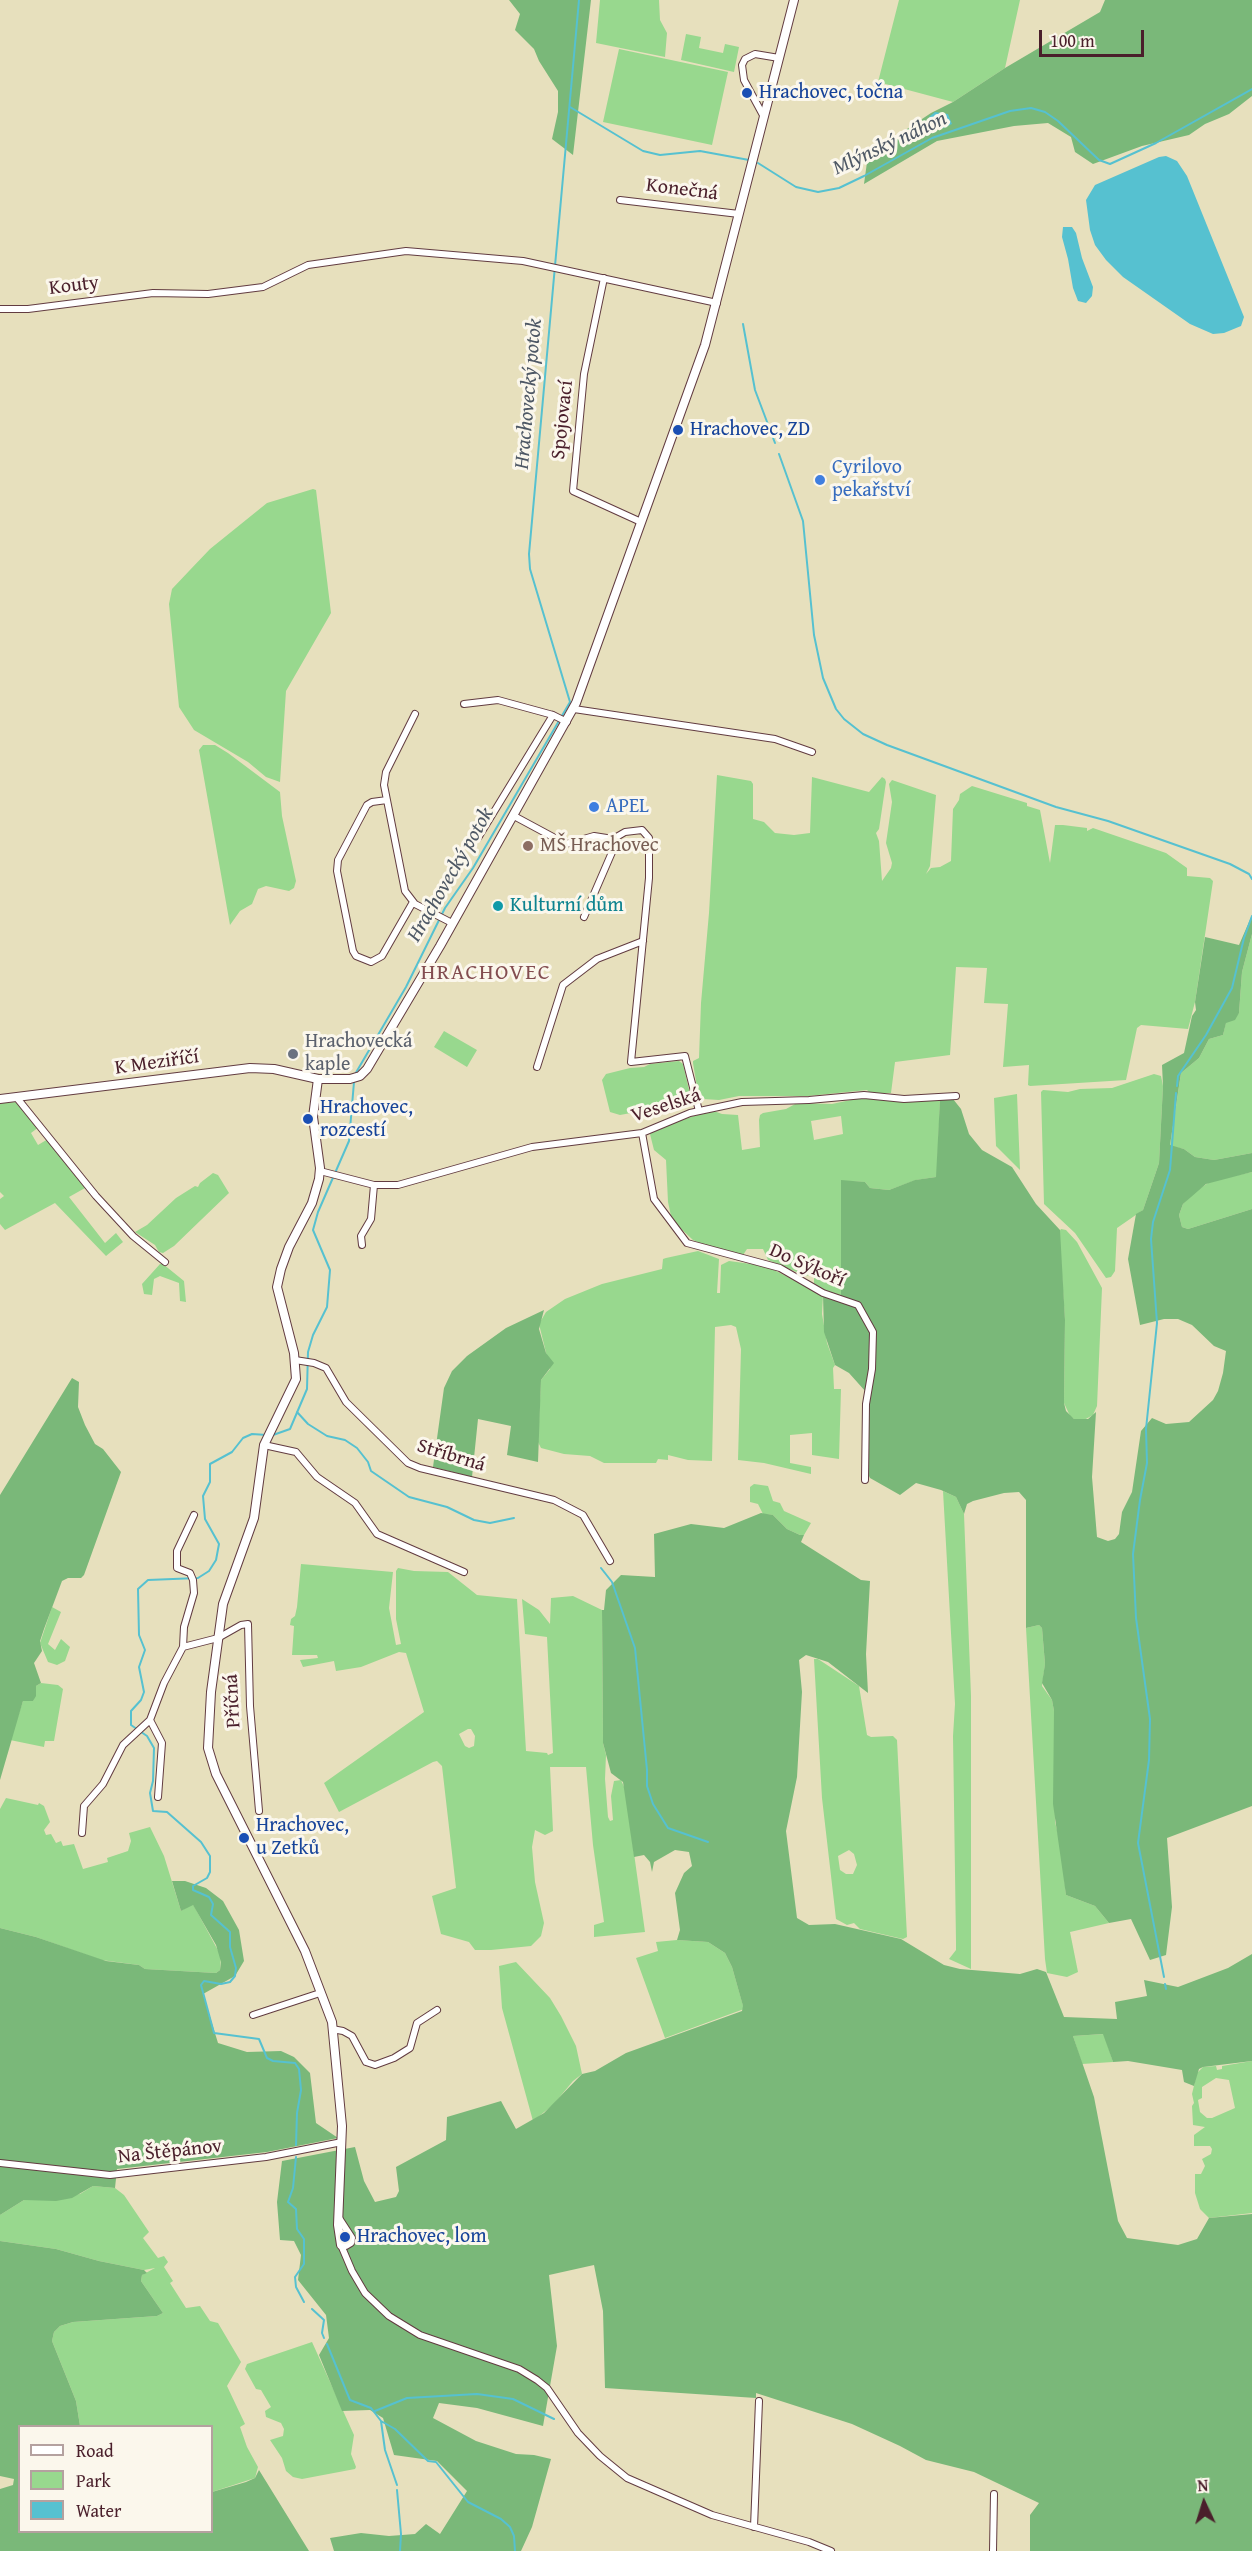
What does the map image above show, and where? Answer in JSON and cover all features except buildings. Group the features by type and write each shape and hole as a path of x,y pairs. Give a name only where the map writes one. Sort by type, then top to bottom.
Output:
{"street":[{"path":"478,838 560,718 574,709 705,345 794,0"},
{"path":"764,117 744,80 742,65 745,59 755,54 779,58"},
{"name":"Konečná","path":"620,200 739,214"},
{"name":"Kouty","path":"0,309 28,309 153,293 208,294 263,287 308,265 406,251 522,261 717,303"},
{"name":"Spojovací","path":"604,278 584,374 573,492 641,522"},
{"path":"464,704 498,700 560,718"},
{"path":"574,709 775,740 812,752"},
{"path":"415,714 384,778 387,800 405,891 413,902 448,921 514,816 560,718"},
{"path":"387,800 367,805 337,866 352,951 356,956 371,962 382,956 413,902"},
{"path":"514,816 566,844 594,836 613,839 625,832 642,830 650,838 649,878 631,1062 685,1056 699,1111"},
{"path":"584,917 616,843 613,839"},
{"name":"K Meziříčí","path":"0,1099 250,1068 274,1069 318,1078 354,1078 370,1066 448,921"},
{"path":"537,1067 563,986 597,959 643,941"},
{"path":"318,1078 313,1117 320,1171 312,1203 289,1247 277,1287 299,1360 296,1379 265,1442 254,1518 223,1604 209,1720 208,1748 210,1762 305,1951 332,2029 342,2142 338,2218 341,2245 365,2293 389,2316 420,2335 519,2369 537,2380 547,2388 578,2433 600,2456 627,2478 712,2516 809,2542 831,2551"},
{"name":"Veselská","path":"320,1171 335,1173 374,1185 398,1185 532,1147 642,1133 699,1111 742,1102 809,1100 864,1095 904,1099 956,1096"},
{"path":"17,1098 96,1196 133,1236 165,1262"},
{"name":"Do Sýkoří","path":"642,1133 654,1199 687,1243 780,1268 823,1293 858,1305 873,1332 872,1369 866,1404 865,1480"},
{"path":"362,1245 361,1236 371,1219 374,1185"},
{"name":"Stříbrná","path":"299,1360 313,1362 326,1368 346,1402 408,1463 420,1468 554,1500 583,1515 610,1561"},
{"path":"265,1442 296,1452 317,1477 355,1503 377,1534 464,1572"},
{"path":"82,1833 84,1806 103,1784 123,1744 150,1720 164,1683 183,1647 184,1627 194,1593 193,1578 177,1568 177,1551 194,1515"},
{"name":"Příčná","path":"218,1638 241,1625 249,1624 250,1706 259,1811"},
{"path":"183,1647 218,1638"},
{"path":"150,1720 162,1743 158,1797"},
{"path":"253,2015 320,1993"},
{"path":"332,2029 344,2031 352,2036 366,2062 375,2065 394,2058 410,2048 417,2023 437,2010"},
{"name":"Na Štěpánov","path":"0,2163 110,2175 266,2157 342,2142"},
{"path":"754,2527 759,2401"},
{"path":"993,2551 994,2493"}],"green space":[{"path":"509,0 591,0 573,155 552,139 558,112 558,91 534,49 515,30 520,14"},
{"path":"600,0 659,0 660,20 667,33 665,57 596,43"},
{"path":"899,0 1020,0 1005,68 953,102 878,82"},
{"path":"1105,0 1252,0 1252,96 1229,114 1205,124 1189,135 1142,146 1093,164 1075,152 1071,137 1048,123 1014,126 937,141 864,184 868,155 931,113 953,102 1005,68 1100,12"},
{"path":"686,34 701,37 699,48 723,53 725,44 739,47 734,72 681,60"},
{"path":"619,49 728,72 712,145 603,122"},
{"path":"316,490 331,613 286,691 280,782 266,777 248,762 194,730 179,707 169,604 172,589 210,549 267,503"},
{"path":"203,745 215,745 280,792 282,816 296,881 294,888 289,891 266,886 258,889 252,904 240,911 230,925 199,750"},
{"path":"717,775 751,781 753,784 753,819 764,822 775,833 794,835 810,833 812,777 869,792 882,777 886,782 879,829 876,833 879,841 882,881 892,863 886,843 892,802 889,784 892,780 936,795 930,866 926,874 931,868 940,867 951,861 953,809 960,794 972,786 1027,803 1027,806 1040,810 1050,863 1055,825 1087,828 1087,831 1093,828 1166,853 1187,868 1187,876 1210,878 1213,881 1195,1002 1188,1029 1141,1025 1137,1028 1126,1080 1030,1086 1028,1085 1029,1065 1003,1067 1008,1004 984,1003 987,968 956,967 950,1055 895,1062 891,1093 870,1093 867,1090 808,1096 739,1096 719,1100 703,1099 698,1093 693,1061 699,1058"},
{"path":"1252,915 1252,934 1242,972 1239,1013 1235,1020 1226,1023 1223,1035 1209,1039 1199,1058 1181,1073 1170,1145 1184,1149 1195,1157 1214,1160 1252,1153 1252,1172 1206,1184 1183,1204 1179,1215 1182,1227 1188,1229 1252,1209 1252,1806 1167,1838 1172,1907 1166,1955 1150,1960 1131,1919 1109,1923 1095,1906 1066,1895 1053,1804 1054,1711 1052,1700 1042,1683 1045,1664 1042,1628 1039,1625 1026,1628 1026,1500 1019,1492 1004,1493 967,1504 964,1514 956,1497 941,1490 916,1483 900,1495 870,1478 866,1470 866,1392 849,1373 835,1365 824,1332 823,1295 841,1297 841,1180 865,1182 870,1188 889,1190 915,1180 936,1177 940,1099 953,1099 961,1109 969,1134 982,1150 1012,1167 1036,1204 1060,1230 1065,1320 1064,1403 1066,1411 1074,1419 1088,1419 1096,1412 1092,1477 1097,1537 1108,1541 1115,1539 1119,1534 1122,1512 1132,1492 1141,1431 1152,1418 1166,1424 1189,1422 1213,1400 1223,1373 1226,1351 1214,1346 1192,1325 1178,1319 1164,1319 1140,1325 1128,1259 1136,1214 1143,1210 1159,1163 1162,1065 1184,1053 1192,1016 1196,1010 1195,1002 1205,937 1239,945"},
{"path":"1252,934 1252,1153 1214,1160 1195,1157 1184,1149 1170,1146 1181,1073 1199,1058 1209,1039 1223,1035 1226,1022 1239,1013 1242,972"},
{"path":"444,1031 477,1050 467,1067 434,1047"},
{"path":"679,1061 683,1064 690,1094 686,1103 620,1115 610,1112 602,1080 606,1074 650,1064"},
{"path":"1154,1074 1161,1076 1163,1086 1159,1163 1143,1210 1117,1228 1115,1271 1111,1277 1106,1278 1075,1233 1044,1204 1041,1092 1043,1090 1068,1092 1080,1089 1112,1088"},
{"path":"1017,1094 1020,1170 996,1146 994,1098"},
{"path":"860,1098 940,1099 936,1177 916,1180 889,1190 870,1188 865,1182 841,1181 841,1298 823,1295 822,1314 827,1343 835,1365 833,1368 834,1389 841,1389 839,1459 812,1455 812,1433 790,1435 790,1463 811,1467 811,1474 764,1463 738,1460 741,1349 736,1327 731,1325 715,1327 712,1461 688,1460 668,1455 668,1460 658,1459 656,1463 604,1463 590,1456 564,1454 541,1448 538,1442 541,1380 550,1369 539,1324 546,1312 565,1299 602,1284 662,1269 663,1259 698,1251 719,1259 717,1293 720,1293 721,1265 729,1261 766,1266 814,1290 814,1274 806,1276 768,1260 763,1249 747,1249 743,1255 738,1255 693,1240 677,1225 671,1216 668,1202 666,1160 654,1150 650,1134 654,1130 711,1110 722,1114 738,1115 742,1150 760,1147 759,1120 763,1113 786,1109 797,1103 832,1104","holes":["841,1116 843,1134 814,1140 811,1121"]},
{"path":"19,1102 39,1127 31,1133 38,1145 48,1139 85,1188 69,1197 105,1243 116,1233 123,1242 106,1256 55,1203 5,1230 0,1224 0,1199 4,1196 0,1192 0,1103"},
{"path":"1252,1172 1252,1209 1188,1229 1182,1227 1179,1215 1183,1204 1193,1193 1211,1181"},
{"path":"213,1173 218,1175 229,1193 174,1246 163,1253 159,1252 155,1245 135,1232 147,1225 176,1198 195,1186 198,1187"},
{"path":"1061,1229 1066,1230 1077,1242 1102,1288 1097,1406 1093,1415 1084,1420 1070,1416 1064,1403 1065,1320 1059,1232"},
{"path":"160,1264 184,1281 186,1302 180,1301 179,1283 160,1276 154,1279 152,1295 144,1294 142,1284"},
{"path":"544,1310 539,1329 546,1353 554,1363 541,1380 538,1462 507,1455 511,1426 478,1419 472,1477 433,1467 444,1388 452,1371 467,1356 506,1328"},
{"path":"72,1378 79,1382 78,1407 85,1425 95,1444 103,1449 121,1472 84,1575 81,1578 68,1578 62,1581 40,1641 42,1651 34,1663 41,1683 36,1686 36,1696 33,1701 23,1701 0,1780 0,1495"},
{"path":"754,1484 768,1486 773,1501 780,1503 784,1511 811,1523 804,1535 787,1529 773,1515 763,1514 758,1504 750,1502 750,1487"},
{"path":"943,1491 956,1497 964,1514 971,1696 971,1969 949,1959 956,1950 953,1736 955,1704"},
{"path":"761,1513 773,1515 787,1529 804,1535 801,1542 861,1580 870,1581 866,1654 868,1693 828,1662 806,1655 799,1660 802,1692 797,1777 786,1831 797,1918 809,1925 835,1924 901,1939 944,1965 960,1969 1020,1974 1037,1969 1046,1972 1064,2017 1117,2019 1115,2002 1147,1996 1144,1980 1178,1987 1228,1968 1252,1954 1252,2061 1203,2067 1199,2069 1194,2086 1184,2082 1182,2070 1128,2061 1113,2062 1103,2034 1073,2036 1094,2097 1118,2221 1127,2238 1178,2245 1197,2239 1209,2218 1252,2214 1252,2551 1030,2551 1030,2515 1039,2503 974,2472 926,2460 852,2424 756,2393 756,2398 605,2388 603,2311 594,2265 549,2275 557,2346 543,2426 477,2408 439,2403 433,2418 476,2441 516,2454 551,2459 532,2527 521,2551 334,2551 330,2538 361,2533 389,2536 415,2534 426,2524 440,2534 467,2491 437,2461 394,2455 383,2418 370,2410 342,2411 319,2355 329,2338 326,2315 298,2280 301,2255 294,2241 280,2240 277,2202 282,2161 355,2147 364,2181 375,2202 396,2197 399,2191 396,2167 446,2140 447,2117 501,2101 516,2129 544,2113 582,2074 595,2071 626,2053 742,2011 743,2006 732,1967 725,1953 708,1942 677,1940 680,1930 675,1893 684,1873 692,1866 689,1852 675,1850 654,1862 652,1872 650,1862 644,1855 634,1857 623,1782 611,1773 603,1743 602,1610 604,1610 606,1590 621,1575 655,1577 654,1534 691,1524 724,1528"},
{"path":"301,1564 393,1572 389,1608 396,1645 401,1644 396,1619 396,1571 398,1568 448,1572 477,1595 517,1599 526,1751 548,1755 553,1753 547,1637 525,1634 522,1599 539,1610 550,1624 551,1598 573,1596 602,1610 603,1743 606,1755 608,1817 610,1821 613,1820 611,1796 614,1781 621,1780 625,1789 645,1932 594,1937 594,1925 604,1922 593,1845 586,1767 550,1767 553,1831 545,1835 535,1830 532,1847 535,1882 544,1923 541,1936 531,1946 475,1950 469,1942 441,1934 432,1896 456,1888 442,1766 437,1761 433,1762 339,1812 324,1783 424,1712 406,1653 399,1652 361,1667 336,1671 334,1661 303,1667 300,1660 318,1658 317,1655 292,1655 294,1626 290,1625 297,1607","holes":["471,1729 475,1736 474,1746 469,1748 465,1746 459,1734"]},
{"path":"52,1607 61,1612 48,1644 55,1650 61,1639 70,1647 65,1661 57,1665 48,1662 40,1643"},
{"path":"1039,1625 1042,1628 1045,1664 1042,1686 1052,1700 1054,1711 1055,1822 1061,1846 1066,1895 1095,1906 1109,1923 1070,1932 1078,1972 1067,1977 1047,1973 1045,1959 1026,1628"},
{"path":"814,1659 818,1659 859,1686 867,1735 871,1737 893,1736 897,1740 907,1937 903,1939 860,1929 854,1923 847,1925 836,1919 822,1798","holes":["849,1850 854,1854 857,1865 853,1874 846,1874 840,1870 838,1856"]},
{"path":"41,1683 58,1685 63,1689 54,1741 45,1741 44,1747 10,1740 23,1701 33,1701 36,1686"},
{"path":"6,1798 38,1805 39,1803 44,1806 50,1822 44,1830 46,1835 51,1834 56,1843 61,1841 63,1846 74,1844 83,1869 108,1862 107,1858 128,1851 131,1841 129,1833 150,1827 164,1856 181,1911 192,1904 194,1906 221,1956 220,1970 216,1973 145,1969 139,1965 101,1960 36,1937 0,1928 0,1809"},
{"path":"172,1881 185,1881 206,1888 223,1901 239,1930 244,1961 235,1976 203,1994 218,2043 247,2052 281,2051 294,2057 310,2073 316,2123 338,2138 267,2152 117,2169 115,2188 93,2186 72,2198 56,2201 24,2200 0,2215 0,1928 36,1937 106,1961 139,1965 145,1969 216,1973 220,1970 221,1962 216,1945 193,1905 181,1911"},
{"path":"677,1940 708,1942 725,1953 732,1967 744,2009 665,2038 636,1958 658,1951 656,1942"},
{"path":"516,1962 550,1998 561,2016 576,2046 582,2074 553,2105 533,2121 502,2008 499,1966"},
{"path":"1104,2034 1113,2062 1082,2064 1073,2036"},
{"path":"1252,2061 1252,2213 1209,2218 1200,2209 1195,2193 1195,2174 1201,2174 1205,2166 1202,2159 1211,2154 1212,2149 1210,2146 1194,2146 1194,2135 1205,2127 1193,2125 1192,2094 1197,2073 1203,2067 1216,2066 1217,2070 1222,2069 1222,2066","holes":["1216,2078 1229,2080 1235,2108 1207,2118 1200,2112 1198,2100 1202,2098 1202,2087"]},
{"path":"93,2186 115,2188 124,2195 149,2232 143,2238 158,2258 164,2256 168,2262 164,2267 173,2281 170,2283 186,2308 200,2306 210,2321 218,2323 241,2362 227,2386 245,2424 240,2427 247,2447 258,2467 255,2478 213,2492 213,2425 80,2425 76,2401 52,2341 54,2332 60,2326 73,2322 157,2316 163,2313 141,2281 142,2275 155,2268 144,2270 56,2249 0,2241 0,2215 24,2200 80,2194"},
{"path":"0,2241 56,2249 144,2270 147,2273 142,2275 141,2281 163,2313 157,2316 73,2322 60,2326 54,2332 52,2341 76,2401 80,2425 18,2425 18,2533 213,2533 213,2492 255,2478 259,2470 309,2551 0,2551 0,2489 13,2485 14,2479 0,2476"},
{"path":"312,2342 354,2435 351,2454 356,2467 302,2479 293,2477 286,2471 282,2458 270,2440 283,2436 284,2429 281,2423 266,2417 265,2411 271,2407 261,2390 256,2389 245,2369 247,2364"}],"water":[{"path":"935,112 948,114 952,124 941,129 934,127 929,117"},
{"path":"1166,156 1177,161 1187,176 1244,317 1241,326 1224,333 1213,334 1190,324 1123,277 1095,245 1090,230 1086,200 1095,185"},
{"path":"1063,227 1072,227 1076,233 1093,287 1092,296 1086,303 1078,301 1073,288 1062,237"}],"waterway":[{"name":"Hrachovecký potok","path":"354,1076 406,987 445,908 473,868 570,702 530,569 529,554 579,0"},
{"name":"Mlýnský náhon","path":"758,163 796,187 818,192 839,188 932,138 1010,111 1031,108 1045,112 1058,121 1099,160 1110,164 1156,143 1252,89"},
{"name":"Mlýnský náhon","path":"570,107 643,151 660,155 700,151 749,160"},
{"path":"743,324 755,390 775,443"},
{"path":"779,454 803,521 814,635 823,678 836,709 844,719 863,734 887,745 1056,807 1108,821 1230,864 1249,874 1252,879"},
{"path":"1177,1086 1178,1076 1206,1035 1232,988 1244,938 1252,916"},
{"name":"Hrachovecký potok","path":"273,1435 290,1429 307,1389 308,1352 313,1335 327,1307 330,1270 313,1230 318,1212 349,1141 354,1082"},
{"path":"1164,1977 1138,1843 1149,1760 1150,1719 1136,1618 1133,1554 1147,1463 1146,1429 1157,1323 1151,1239 1153,1222 1170,1170 1176,1093"},
{"path":"297,1412 308,1424 327,1436 345,1440 357,1448 368,1462 371,1471 409,1497 447,1507 474,1520 490,1523 514,1518"},
{"name":"Hrachovecký potok","path":"267,1435 252,1434 243,1438 232,1452 210,1464 210,1482 203,1496 205,1519 219,1544 216,1560 209,1571 198,1578 148,1580 138,1589 139,1635 145,1650 139,1667 144,1692 141,1700 131,1711 131,1725 147,1736 154,1748 153,1781 150,1793 153,1811 167,1812 201,1842 210,1856 210,1872 207,1878 193,1886 193,1890 209,1897 213,1904 211,1915 230,1932 230,1947 236,1968 235,1976 230,1982 221,1984 204,1981 201,1985 214,2033 259,2039 267,2058 273,2061 295,2063 299,2069 301,2090 297,2113 296,2145"},
{"path":"601,1568 612,1582 635,1648 647,1786 653,1804 668,1828 708,1842"},
{"path":"1165,1984 1166,1989"},
{"name":"Hrachovecký potok","path":"296,2157 293,2188 288,2202 296,2209 297,2229 304,2239 304,2264 295,2277 296,2287 304,2302"},
{"name":"Hrachovecký potok","path":"312,2309 324,2320 322,2333 324,2338"},
{"name":"Hrachovecký potok","path":"327,2344 350,2400 371,2408 381,2421 395,2429 428,2461 436,2462 468,2502 501,2519 510,2527 514,2536 515,2551"},
{"path":"375,2411 407,2398 477,2394 513,2399 554,2419"},
{"path":"381,2421 385,2450 397,2485"},
{"path":"397,2490 401,2534 400,2551"}],"place":[{"name":"Hrachovec, točna","path":"747,93"},
{"name":"Hrachovec, ZD","path":"678,430"},
{"name":"Cyrilovo pekařství","path":"820,480"},
{"name":"APEL","path":"594,807"},
{"name":"MŠ Hrachovec","path":"528,846"},
{"name":"Kulturní dům","path":"498,906"},
{"name":"Hrachovecká kaple","path":"293,1054"},
{"name":"Hrachovec, rozcestí","path":"308,1119"},
{"name":"Hrachovec, u Zetků","path":"244,1838"},
{"name":"Hrachovec, lom","path":"345,2237"}],"district":[{"name":"HRACHOVEC","path":"486,973"}]}
